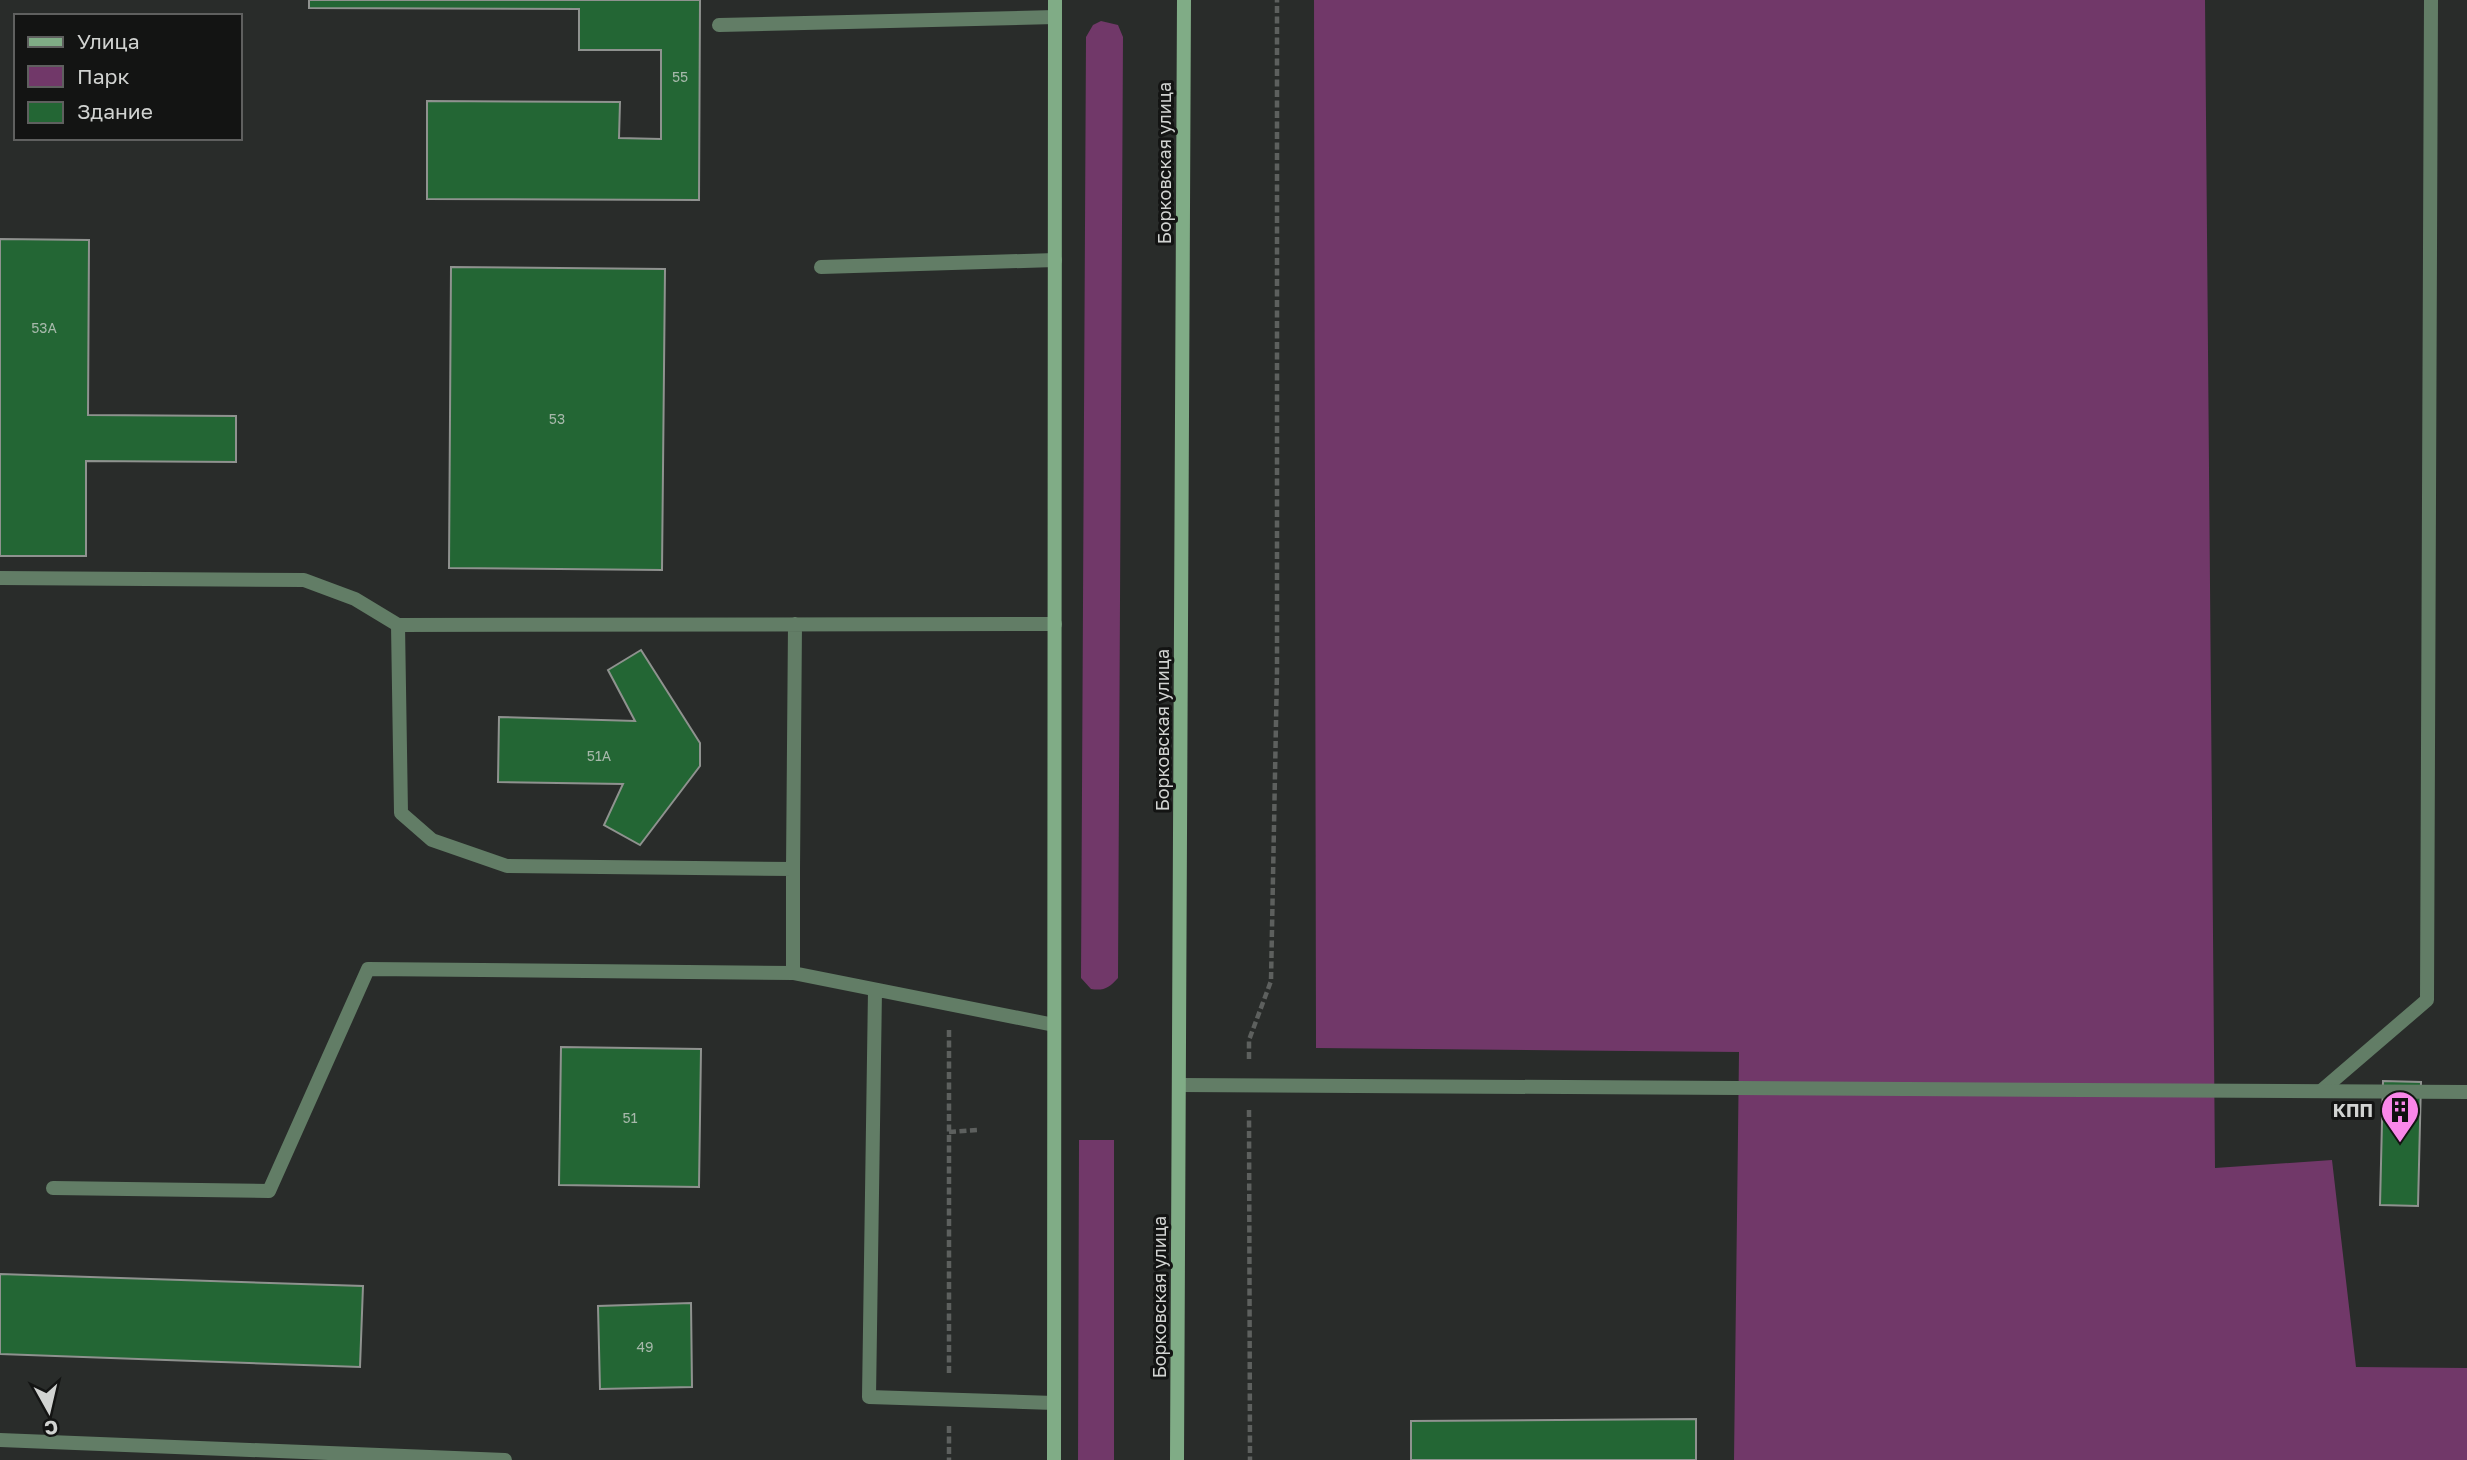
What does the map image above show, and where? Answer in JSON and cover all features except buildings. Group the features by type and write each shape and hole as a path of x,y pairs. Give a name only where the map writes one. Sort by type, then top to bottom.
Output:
{"main road":[{"path":"1054,1460 1055,0"},
{"name":"Борковская улица","path":"1177,1460 1184,0"}],"street":[{"path":"2321,1091 2427,1000 2431,0"},
{"path":"719,25 1055,17"},
{"path":"821,267 1055,260"},
{"path":"0,578 304,580 355,599 398,625 1055,624"},
{"path":"793,973 795,624"},
{"path":"398,625 401,813 432,840 507,866 793,870"},
{"path":"53,1188 268,1191 368,969 793,973 1054,1026"},
{"path":"874,990 869,1397 1054,1403"},
{"path":"1180,1085 2467,1092"},
{"path":"0,1440 505,1460"}],"path":[{"path":"1250,1460 1249,1040 1271,981 1277,671 1277,0"},
{"path":"949,1005 949,1460"},
{"path":"949,1132 976,1130"}],"green space":[{"path":"1314,0 2205,0 2215,1168 2332,1160 2356,1367 2467,1368 2467,1460 1734,1460 1739,1052 1316,1048"},
{"path":"1101,21 1118,25 1123,37 1118,978 1099,990 1091,989 1081,978 1086,37 1093,25"},
{"path":"1079,1140 1114,1140 1114,1460 1078,1460"}],"place":[{"name":"КПП","path":"2400,1144"}]}
